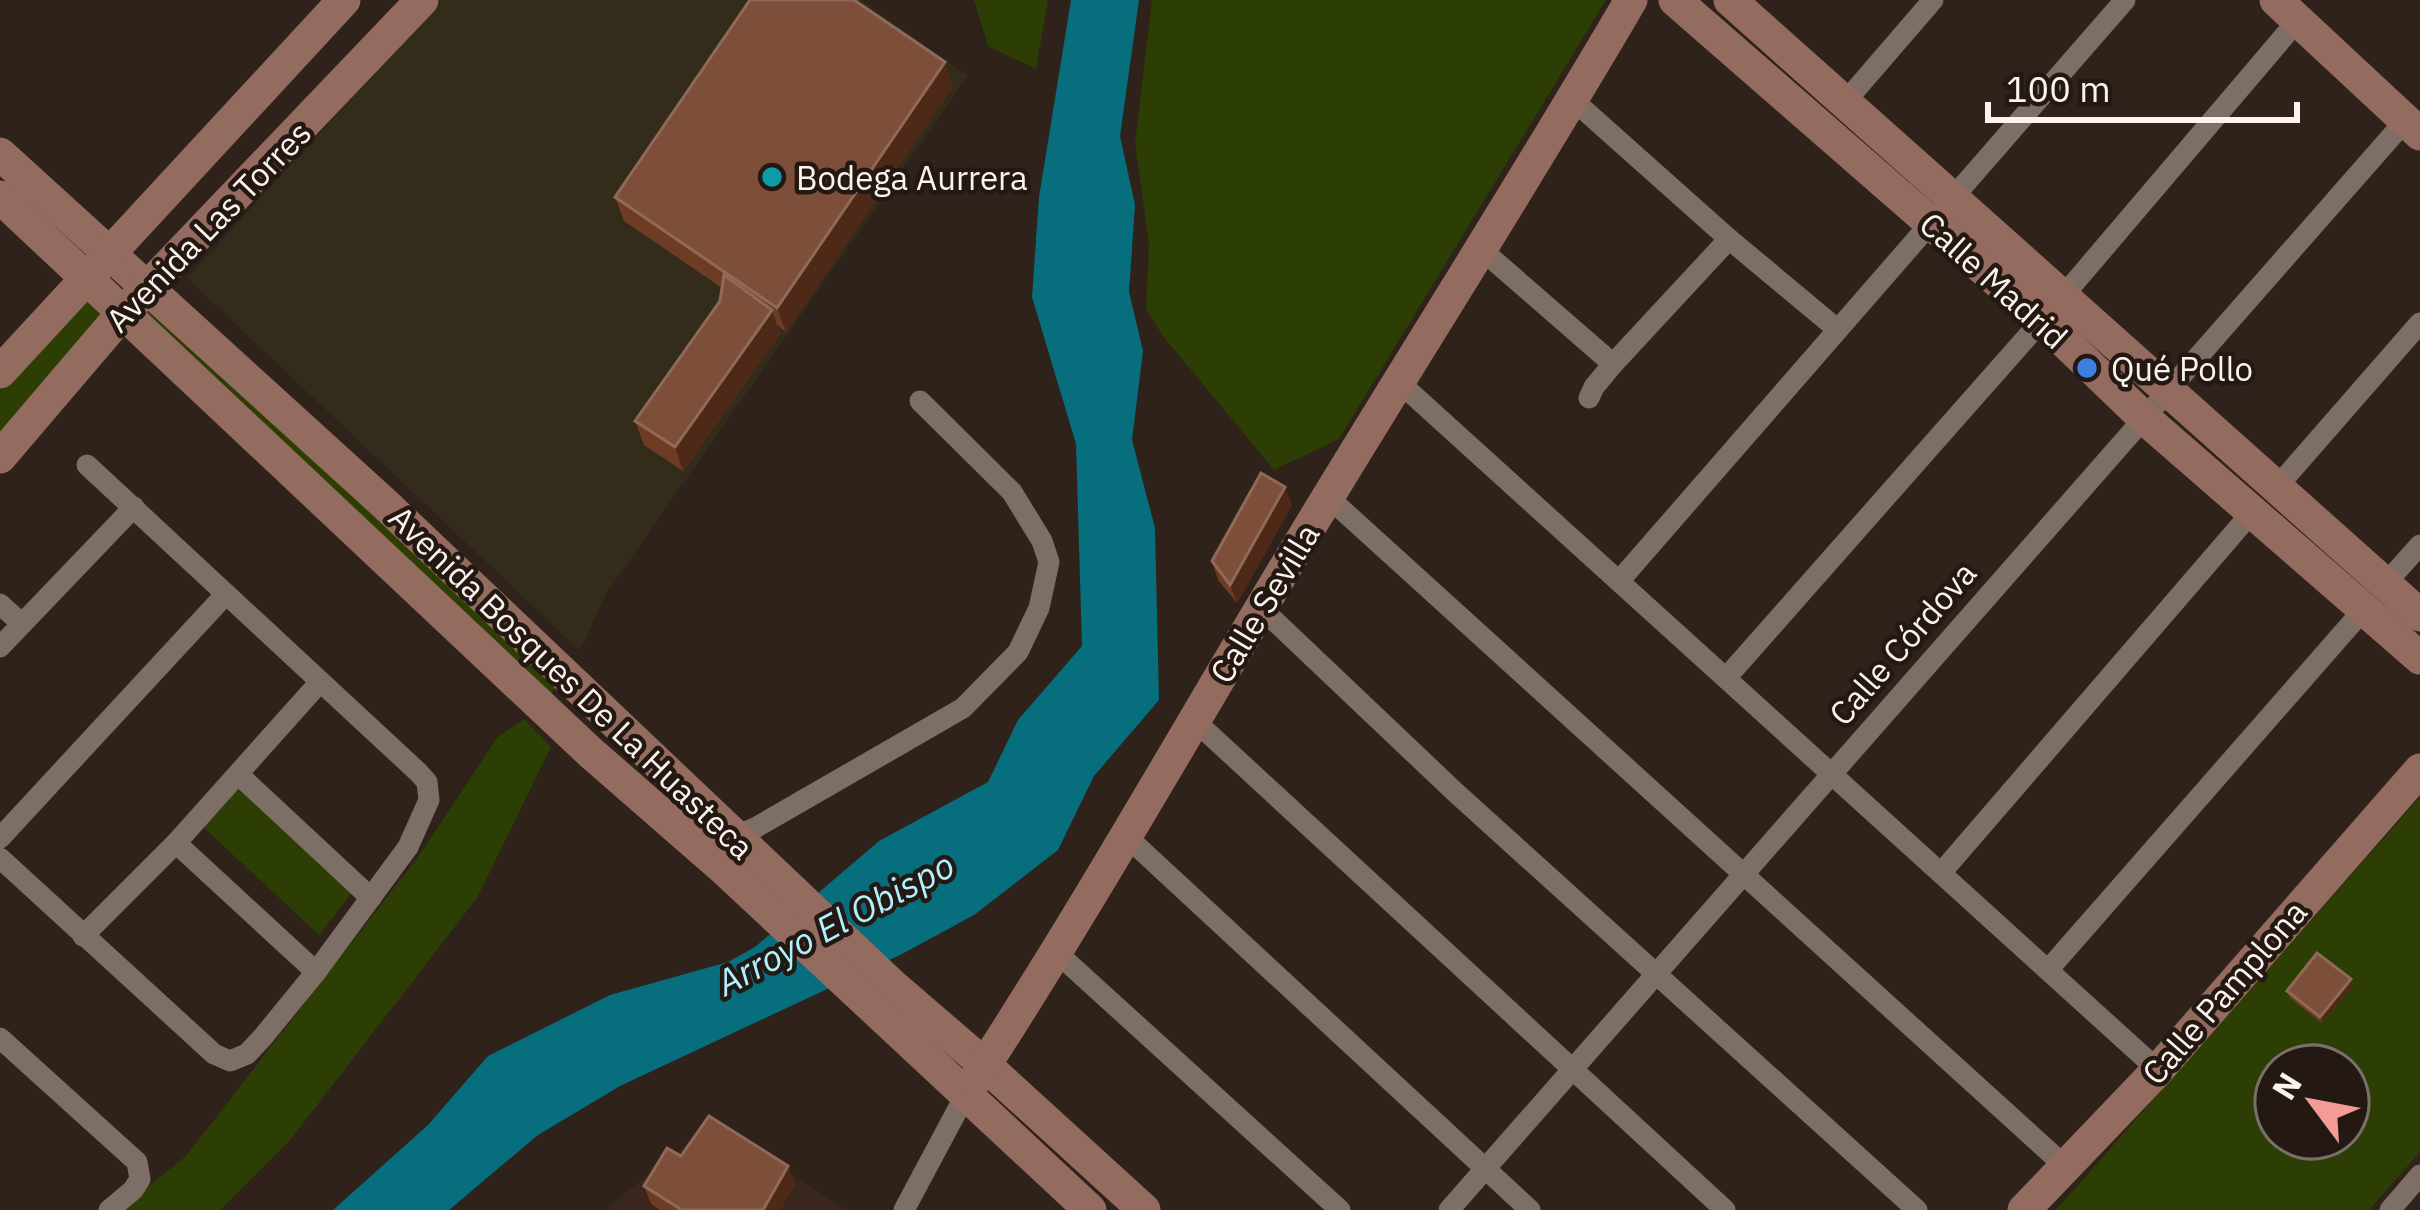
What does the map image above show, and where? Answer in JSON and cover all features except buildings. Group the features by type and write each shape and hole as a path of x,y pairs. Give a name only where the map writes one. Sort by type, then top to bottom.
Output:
{"street":[{"name":"Avenida Las Torres","path":"0,372 344,0"},
{"name":"Avenida Las Torres","path":"0,457 122,314 422,0"},
{"name":"Calle Sevilla","path":"904,1210 966,1094 1631,0"},
{"name":"Calle Madrid","path":"1675,0 1930,223 2168,389 2264,500"},
{"name":"Calle Madrid","path":"1730,0 1953,197 2053,307 2143,417 2264,500 2375,596 2420,658"},
{"path":"1845,101 1934,0"},
{"path":"1620,580 2125,0"},
{"path":"1726,678 2053,307 2296,7 2413,128"},
{"path":"1573,100 1837,329"},
{"name":"Calle Córdova","path":"1449,1210 2143,417 2413,128"},
{"name":"Avenida Bosques De La Huasteca","path":"0,154 98,266 122,314 590,752 725,845"},
{"name":"Avenida Bosques De La Huasteca","path":"0,197 98,266 148,286 398,516 725,845 883,996 966,1094 1090,1210"},
{"path":"1591,393 1729,239"},
{"path":"1482,250 1613,364"},
{"path":"1941,873 2420,323"},
{"path":"187,375 214,346"},
{"path":"1400,383 2158,1070"},
{"path":"725,845 963,708 1018,652 1039,608 1049,562 1042,541 1012,492 920,401"},
{"path":"0,858 209,1050 230,1061 247,1054 316,972 408,848 427,809 428,787 418,772 88,465"},
{"path":"1328,497 2066,1168"},
{"path":"0,647 134,508"},
{"path":"371,547 398,516"},
{"path":"2048,970 2420,545"},
{"path":"0,838 226,594"},
{"name":"Calle Madrid","path":"2375,596 2420,615"},
{"path":"0,604 22,624"},
{"path":"1262,609 1455,792 1917,1210"},
{"path":"83,936 176,843 320,682"},
{"path":"1194,720 1725,1210"},
{"name":"Calle Pamplona","path":"2024,1210 2158,1070 2420,770"},
{"path":"239,775 371,898"},
{"path":"1125,836 1530,1210"},
{"path":"176,843 316,972"},
{"path":"1055,951 1340,1210"},
{"name":"Avenida Bosques De La Huasteca","path":"883,996 985,1065 1144,1210"},
{"path":"0,1038 136,1162 140,1179 134,1190 109,1210"},
{"path":"2390,1210 2420,1175"}],"shaded area":[{"path":"441,0 861,0 968,76 606,594 580,651 187,278"},
{"path":"713,1124 847,1210 607,1210"}],"green space":[{"path":"974,0 1048,0 1036,69 988,46"},
{"path":"1152,0 1606,0 1339,439 1274,470 1146,309 1149,244 1135,143"},
{"path":"150,287 569,673 532,715 116,326 0,450 0,383 82,295"},
{"path":"524,719 551,747 477,898 291,1139 220,1210 119,1210 186,1156 418,857 497,738"},
{"path":"240,781 356,888 319,935 200,824"},
{"path":"2420,797 2420,1152 2369,1210 2056,1210"}],"water":[{"name":"Arroyo El Obispo","path":"1071,0 1139,0 1120,136 1135,205 1129,292 1143,351 1132,440 1155,528 1159,700 1094,776 1058,850 974,915 902,954 620,1086 538,1135 449,1210 333,1210 428,1125 488,1056 610,995 728,962 755,947 879,841 988,782 1018,720 1082,646 1076,444 1032,297 1039,197"}],"place":[{"name":"Bodega Aurrera","path":"772,177"},
{"name":"Qué Pollo","path":"2087,368"}]}
